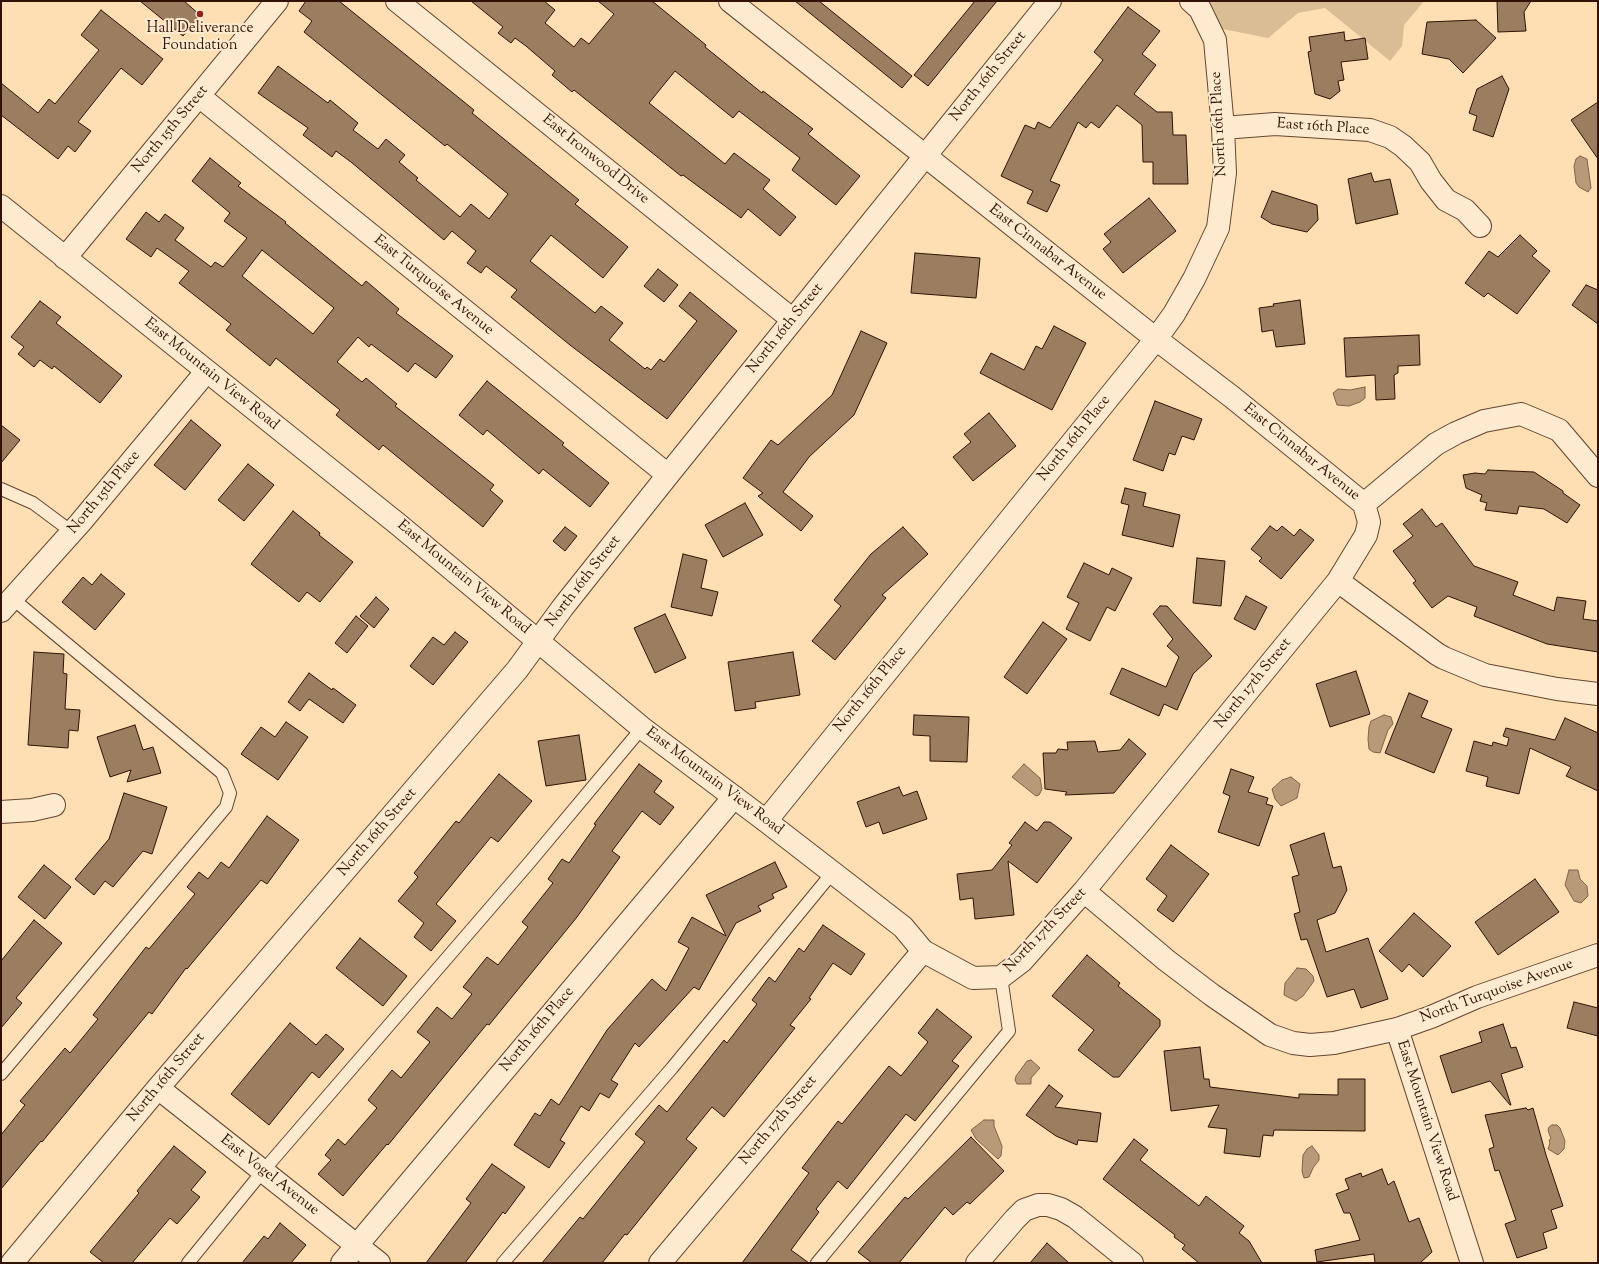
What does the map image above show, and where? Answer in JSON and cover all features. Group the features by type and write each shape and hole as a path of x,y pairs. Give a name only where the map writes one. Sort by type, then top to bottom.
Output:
{"street":[{"name":"North 15th Street","path":"65,258 277,1"},
{"name":"East Ironwood Drive","path":"397,1 793,320"},
{"name":"East Cinnabar Avenue","path":"730,1 1156,339 1232,397 1364,504 1369,522 1366,535"},
{"name":"North 16th Street","path":"12,1263 158,1088 517,670 563,607 668,475 1050,1"},
{"name":"North 16th Place","path":"766,820 1156,339 1174,314 1194,278 1218,228 1225,173 1223,128 1215,40 1200,9 1191,1"},
{"name":"East Turquoise Avenue","path":"199,96 668,475"},
{"name":"East 16th Place","path":"1223,128 1249,125 1283,125 1370,130 1390,137 1403,146 1420,162 1431,181 1446,200 1465,210 1480,226"},
{"name":"East Mountain View Road","path":"1,206 206,372 399,525 642,728 766,820 903,926 923,951"},
{"name":"North 15th Place","path":"6,602 72,532 206,372"},
{"name":"East Cinnabar Avenue","path":"1364,504 1436,444 1484,420 1521,414 1559,430 1598,476"},
{"name":"North 17th Street","path":"660,1263 923,951 973,978 1002,977 1022,961 1084,892 1338,582 1366,535"},
{"path":"1338,582 1436,654 1485,675 1557,689 1598,694"},
{"name":"North 16th Place","path":"342,1263 734,797"},
{"path":"1,812 32,810 54,805"},
{"name":"East Mountain View Road","path":"1084,892 1218,1000 1270,1035 1293,1043 1310,1045 1334,1043 1397,1029 1472,1263"},
{"name":"North Turquoise Avenue","path":"1397,1029 1431,1017 1477,997 1598,955"},
{"name":"East Vogel Avenue","path":"158,1088 379,1263"},
{"path":"977,1263 1024,1210 1038,1205 1048,1205 1066,1211 1132,1263"}],"lane":[{"path":"1,490 33,503 72,532"},
{"path":"1,1074 226,807 230,793 222,773 6,602"},
{"path":"188,1263 263,1171 529,863 642,728"},
{"path":"503,1263 672,1068 833,872"},
{"path":"817,1263 1009,1031 1002,977"}],"shaded area":[{"path":"1206,1 1424,1 1404,25 1402,46 1390,61 1325,8 1298,13 1268,38 1218,28"},
{"path":"1580,156 1587,159 1591,188 1588,192 1579,187 1576,183 1574,166 1576,159"},
{"path":"1365,387 1365,398 1360,402 1349,406 1337,405 1333,393 1338,389 1350,390"},
{"path":"1384,715 1391,717 1393,724 1388,730 1380,753 1373,752 1369,749 1369,727 1371,721"},
{"path":"1024,764 1040,778 1042,789 1039,795 1036,796 1012,777"},
{"path":"1291,777 1300,784 1297,798 1281,806 1275,799 1272,789 1282,780"},
{"path":"1569,870 1578,870 1580,879 1587,886 1588,896 1581,903 1574,901 1565,885"},
{"path":"1297,968 1306,969 1313,976 1314,981 1303,996 1296,1001 1284,995 1285,983"},
{"path":"1031,1060 1040,1068 1031,1078 1031,1084 1017,1084 1015,1080 1016,1076 1027,1061"},
{"path":"984,1120 994,1120 994,1126 1002,1146 1001,1156 998,1159 976,1139 971,1130"},
{"path":"1552,1125 1557,1125 1560,1128 1565,1141 1564,1149 1558,1155 1548,1149 1550,1143 1549,1140 1551,1139 1548,1130"},
{"path":"1312,1146 1319,1155 1319,1160 1309,1177 1304,1178 1302,1171 1303,1155 1307,1149"}],"building":[{"path":"140,1 184,1 200,15 183,36"},
{"path":"306,1 339,1 474,110 472,113 579,200 575,204 628,247 603,278 551,235 530,261 595,313 601,306 623,323 609,340 645,369 647,367 651,370 660,359 664,362 697,321 679,306 690,292 737,331 667,419 570,345 511,297 517,290 486,266 481,273 467,263 476,251 452,231 444,240 351,162 336,151 332,157 303,135 308,128 258,93 278,66 328,103 330,100 358,123 353,130 378,149 386,139 405,155 399,162 418,178 416,180 460,217 471,204 489,219 508,194 447,144 445,146 304,32 312,21 299,11"},
{"path":"471,1 544,1 555,10 545,23 574,47 581,38 589,44 614,14 598,1 652,1 706,45 705,47 762,93 763,91 813,129 808,134 860,176 836,205 792,170 800,158 739,111 733,118 675,71 649,103 725,164 734,153 770,180 763,189 796,217 780,236 748,209 741,218 683,175 681,176 574,90 572,92 552,75 555,71 526,46 515,38 511,43 498,33 503,27"},
{"path":"795,1 819,1 912,76 902,88"},
{"path":"975,1 997,1 928,86 914,75"},
{"path":"1497,1 1531,1 1524,12 1526,31 1498,32"},
{"path":"1128,7 1160,31 1142,54 1156,65 1134,94 1157,112 1172,112 1173,135 1186,135 1188,184 1153,184 1153,162 1143,162 1142,125 1117,105 1099,128 1091,122 1086,128 1078,122 1050,181 1060,185 1047,212 1027,203 1033,191 1001,176 1025,125 1035,129 1038,122 1050,128 1103,60 1094,52"},
{"path":"101,10 163,59 142,85 121,68 78,122 91,131 75,152 68,146 58,159 1,115 1,83 38,113 49,99 55,104 99,50 81,35"},
{"path":"1476,20 1496,38 1463,73 1449,59 1422,54 1427,22"},
{"path":"1344,32 1345,41 1365,38 1368,59 1341,62 1344,80 1338,81 1340,91 1330,99 1315,94 1308,52 1311,51 1309,37"},
{"path":"1502,76 1509,89 1493,137 1473,130 1477,116 1469,113 1477,89"},
{"path":"1598,102 1598,159 1571,120"},
{"path":"210,158 241,183 238,186 286,222 285,223 362,286 366,281 399,309 396,313 453,356 436,378 415,363 408,372 371,344 369,347 358,337 337,362 362,382 366,378 397,404 395,406 494,485 490,490 503,501 483,527 383,445 379,450 336,415 340,410 276,358 270,366 226,330 231,324 179,283 189,271 157,248 151,257 126,239 146,212 159,222 165,214 184,228 175,240 211,267 215,262 223,267 247,238 224,221 230,213 192,181","holes":["262,250 334,308 313,334 242,276"]},
{"path":"1371,173 1374,182 1390,179 1398,214 1356,224 1348,179"},
{"path":"1272,191 1317,205 1318,220 1307,232 1272,224 1261,217"},
{"path":"1149,198 1176,231 1123,273 1103,249 1111,242 1104,234"},
{"path":"1520,235 1537,251 1532,256 1550,271 1517,314 1488,293 1484,297 1465,283 1489,251 1498,257"},
{"path":"915,253 980,258 976,298 911,293"},
{"path":"658,269 678,285 664,302 644,286"},
{"path":"1586,285 1598,290 1598,324 1572,305"},
{"path":"1300,300 1305,344 1276,347 1273,330 1262,332 1259,308 1274,306 1273,304"},
{"path":"40,301 61,317 56,323 122,376 100,403 54,366 52,369 40,360 34,367 18,354 24,347 11,337"},
{"path":"1054,326 1086,343 1052,410 980,373 991,353 1024,370 1036,346 1042,349"},
{"path":"861,331 887,343 854,415 809,457 783,492 813,516 801,531 758,496 763,493 743,478 771,440 778,445 832,395"},
{"path":"1419,335 1420,365 1398,366 1398,373 1394,375 1395,399 1376,400 1375,375 1346,377 1344,338"},
{"path":"487,381 564,443 562,445 609,483 590,507 543,469 539,474 487,430 483,435 459,415"},
{"path":"1155,401 1202,419 1194,440 1182,436 1175,455 1169,453 1163,471 1133,460"},
{"path":"989,413 1016,446 973,481 953,457 971,442 964,434"},
{"path":"191,420 221,445 185,490 154,465"},
{"path":"1,425 20,440 1,463"},
{"path":"248,464 274,485 244,521 218,500"},
{"path":"1488,470 1534,472 1563,491 1563,493 1580,505 1567,523 1544,509 1519,506 1517,514 1485,510 1487,503 1480,501 1482,495 1466,488 1463,475 1475,473 1485,474"},
{"path":"1125,488 1146,493 1143,506 1180,515 1173,547 1122,535 1129,505 1121,503"},
{"path":"745,503 763,535 723,557 705,525"},
{"path":"1422,509 1436,527 1442,523 1474,566 1518,582 1513,595 1554,611 1557,597 1586,601 1583,619 1598,621 1598,652 1547,644 1474,616 1477,607 1448,596 1432,608 1413,583 1416,581 1393,551 1413,536 1403,524"},
{"path":"293,511 320,533 319,535 353,562 320,602 307,592 299,602 251,564"},
{"path":"1270,526 1277,531 1282,526 1294,536 1300,529 1314,540 1281,579 1259,561 1262,558 1251,549"},
{"path":"565,527 577,536 565,551 553,541"},
{"path":"903,527 928,554 882,595 886,598 835,660 812,641 841,606 834,600 871,554"},
{"path":"683,554 707,560 701,588 718,592 712,616 671,607"},
{"path":"1197,558 1225,561 1221,606 1193,603"},
{"path":"1084,563 1109,575 1112,568 1132,578 1115,611 1107,607 1090,641 1066,629 1079,603 1067,597"},
{"path":"101,574 125,594 95,630 62,602 83,577 92,585"},
{"path":"1246,596 1267,607 1255,630 1234,619"},
{"path":"376,597 389,609 374,628 360,616"},
{"path":"1160,606 1167,606 1212,656 1193,674 1177,710 1164,704 1159,716 1110,694 1122,668 1166,687 1179,657 1167,646 1173,639 1153,614"},
{"path":"665,614 686,658 655,673 634,628"},
{"path":"356,616 368,626 347,653 335,643"},
{"path":"1043,622 1067,639 1027,694 1004,677"},
{"path":"455,632 468,642 433,685 410,666 433,637 444,645"},
{"path":"34,652 64,654 63,673 67,674 65,709 80,710 78,731 69,730 68,748 28,745"},
{"path":"793,652 800,695 755,702 756,708 735,711 728,662"},
{"path":"1356,671 1370,714 1330,727 1316,684"},
{"path":"309,673 356,705 343,723 309,699 300,711 288,702"},
{"path":"1409,693 1428,701 1421,717 1452,729 1434,773 1385,753"},
{"path":"914,715 969,717 967,762 930,761 930,736 913,735"},
{"path":"1565,718 1598,733 1598,791 1566,776 1571,767 1530,748 1519,794 1486,786 1488,777 1466,771 1474,741 1492,746 1493,742 1507,746 1509,738 1503,736 1506,728 1555,740"},
{"path":"286,722 308,737 278,780 241,754 261,727 275,737"},
{"path":"135,725 143,750 153,747 161,773 127,782 131,770 110,777 97,737"},
{"path":"579,735 586,780 546,786 538,741"},
{"path":"1129,739 1146,754 1114,793 1065,795 1067,792 1045,789 1043,753 1056,753 1058,749 1068,750 1067,742 1095,741 1098,752 1120,750"},
{"path":"639,764 662,781 654,792 674,807 660,825 642,811 612,851 620,857 577,917 489,1025 487,1024 388,1145 387,1144 343,1196 318,1174 331,1160 325,1155 338,1139 345,1145 377,1108 368,1100 392,1070 401,1078 430,1042 417,1032 437,1007 452,1019 472,994 463,987 487,957 498,965 528,927 522,922 553,883 548,879 562,859 569,863 596,825 594,824"},
{"path":"1231,769 1254,777 1248,792 1268,798 1266,804 1273,806 1259,846 1218,832 1230,796 1223,793"},
{"path":"499,774 532,801 498,842 491,837 436,904 456,921 431,951 414,937 424,923 398,901 418,877 414,873 456,821 459,823"},
{"path":"899,787 903,796 917,791 927,819 883,834 879,822 866,827 857,802"},
{"path":"124,793 167,807 152,854 143,851 113,887 105,881 94,895 75,879 109,839"},
{"path":"267,816 299,840 267,884 261,880 187,969 186,968 152,1014 149,1012 42,1142 41,1141 1,1189 1,1135 25,1105 20,1101 65,1048 70,1053 98,1019 93,1015 146,947 149,949 195,894 187,887 199,872 208,879 221,862 229,868"},
{"path":"1025,822 1037,831 1044,822 1050,822 1072,838 1037,883 1008,861 1014,915 975,919 973,898 960,900 957,874 992,870 1012,845 1009,843"},
{"path":"1324,833 1333,868 1341,866 1347,890 1335,913 1317,920 1326,952 1368,938 1388,999 1361,1008 1354,989 1327,997 1307,939 1301,940 1294,914 1300,912 1292,877 1299,875 1290,845"},
{"path":"1171,845 1209,874 1173,922 1157,910 1167,896 1146,879"},
{"path":"775,862 787,887 772,894 774,898 758,906 761,911 736,923 699,990 694,987 639,1047 635,1043 611,1080 618,1084 609,1098 600,1093 589,1111 581,1106 560,1140 565,1143 549,1168 514,1145 535,1113 540,1116 551,1099 559,1105 607,1030 652,979 666,991 689,948 678,942 692,917 726,936 706,895"},
{"path":"44,865 71,887 45,919 18,897"},
{"path":"1535,879 1559,912 1498,955 1475,922"},
{"path":"1414,913 1451,946 1423,977 1409,964 1402,972 1379,951"},
{"path":"34,920 62,943 16,998 22,1003 1,1028 1,961"},
{"path":"823,925 865,954 851,975 833,963 809,998 811,999 790,1025 795,1028 724,1117 712,1107 686,1139 697,1148 627,1235 625,1234 602,1263 542,1263 580,1217 583,1219 645,1142 635,1134 659,1105 667,1112 724,1040 727,1043 757,1004 752,1000 769,977 775,982 799,948 804,952"},
{"path":"360,938 407,976 383,1006 336,968"},
{"path":"1087,955 1120,983 1118,986 1160,1020 1160,1026 1119,1077 1113,1077 1078,1050 1094,1030 1052,996"},
{"path":"1574,1002 1598,1008 1598,1036 1567,1028"},
{"path":"937,1009 972,1037 952,1061 959,1066 915,1121 906,1114 847,1189 838,1181 816,1209 819,1212 791,1250 809,1263 742,1263 809,1173 802,1168 838,1121 842,1124 889,1066 901,1076 928,1042 918,1033"},
{"path":"290,1023 316,1045 326,1034 344,1049 319,1078 312,1072 269,1125 231,1094"},
{"path":"1503,1024 1511,1048 1516,1047 1523,1067 1501,1074 1511,1105 1490,1081 1452,1093 1440,1056 1482,1042 1479,1032"},
{"path":"1200,1047 1204,1079 1209,1079 1210,1087 1299,1098 1299,1094 1338,1095 1338,1079 1365,1079 1365,1131 1274,1130 1273,1136 1263,1135 1260,1157 1224,1153 1227,1129 1208,1127 1219,1105 1171,1111 1164,1051"},
{"path":"1049,1085 1063,1096 1055,1107 1101,1113 1097,1142 1078,1140 1077,1145 1056,1136 1026,1115"},
{"path":"1526,1108 1528,1110 1533,1108 1546,1155 1563,1206 1551,1210 1557,1228 1543,1233 1547,1248 1517,1258 1505,1224 1516,1220 1499,1170 1495,1171 1489,1149 1494,1147 1485,1115"},
{"path":"971,1137 1004,1171 970,1204 967,1202 953,1215 945,1207 899,1263 872,1263 858,1252 905,1197 908,1199"},
{"path":"1134,1139 1148,1150 1140,1160 1199,1206 1206,1196 1244,1226 1239,1233 1249,1241 1262,1263 1199,1263 1182,1249 1185,1245 1174,1237 1175,1235 1103,1179"},
{"path":"174,1146 206,1172 191,1190 200,1197 177,1224 170,1218 132,1263 104,1263 90,1252 139,1193 137,1191"},
{"path":"492,1164 525,1187 505,1214 503,1212 465,1263 426,1263 471,1203 466,1199"},
{"path":"1382,1169 1388,1185 1394,1181 1409,1222 1419,1218 1432,1252 1420,1263 1375,1263 1374,1254 1317,1262 1315,1250 1360,1240 1350,1213 1344,1213 1336,1194 1349,1189 1345,1179 1361,1173 1362,1177"},
{"path":"280,1223 306,1245 291,1263 242,1263 264,1236 268,1239"},
{"path":"1047,1243 1069,1263 1030,1263"}],"place":[{"name":"Hall Deliverance Foundation","path":"200,14"}]}
